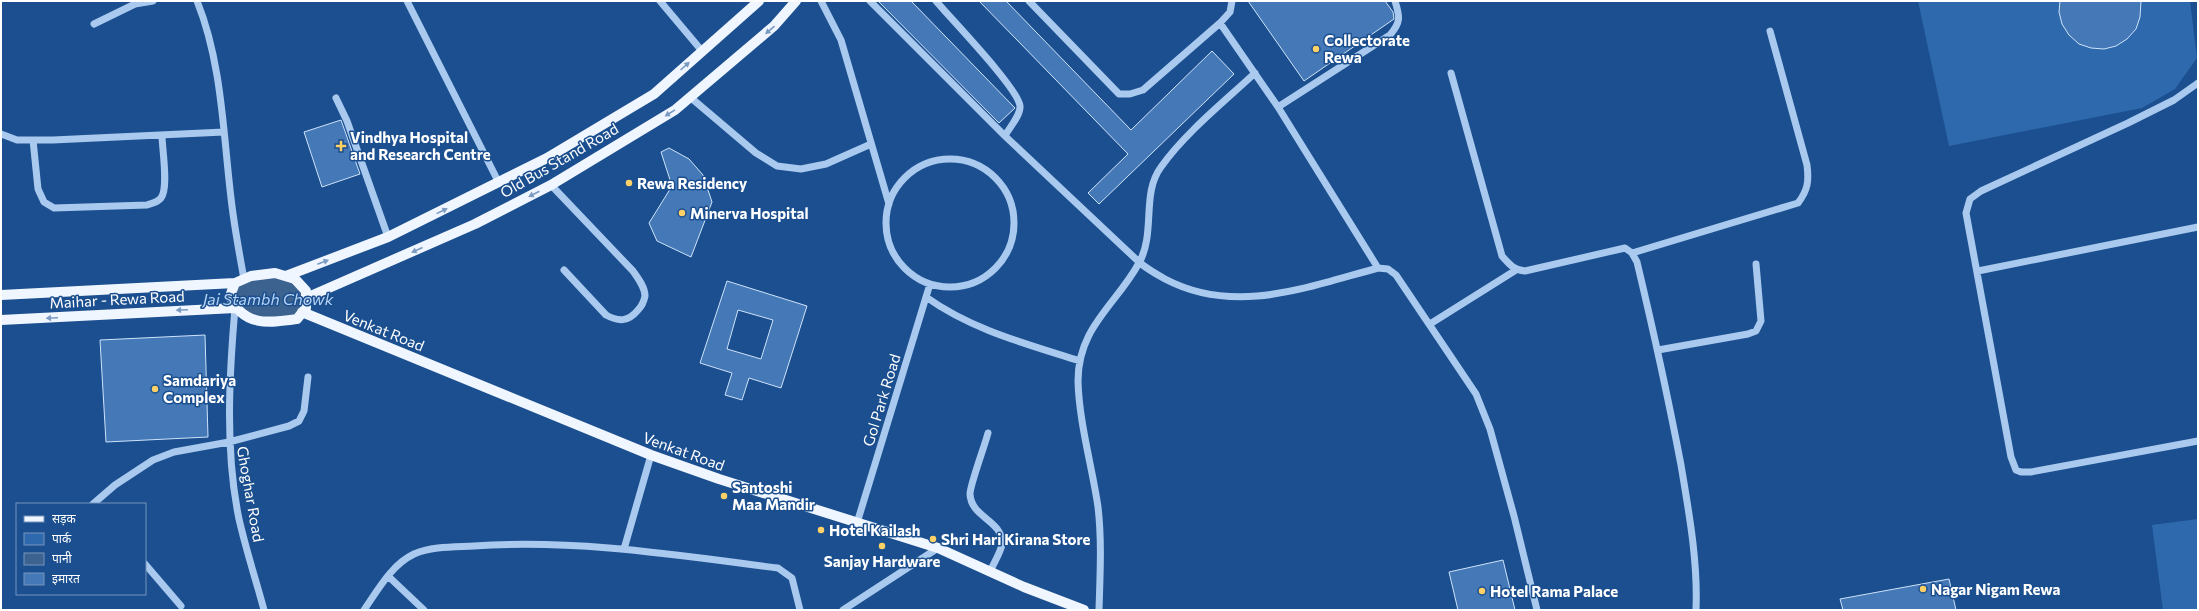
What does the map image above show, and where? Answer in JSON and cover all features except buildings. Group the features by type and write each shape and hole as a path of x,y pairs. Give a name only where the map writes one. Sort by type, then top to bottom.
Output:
{"main road":[{"name":"Old Bus Stand Road","path":"286,276 388,237 547,158 654,94 759,1"},
{"name":"Old Bus Stand Road","path":"306,298 475,224 551,185 675,110 774,26 796,1"},
{"path":"275,274 295,279 306,291 306,308 297,319 271,322 249,319 235,308 230,296 239,281 251,276 275,274"},
{"name":"Maihar - Rewa Road","path":"1,295 239,281"},
{"name":"Maihar - Rewa Road","path":"1,320 235,308"},
{"name":"Venkat Road","path":"302,312 652,456 719,480 938,548 990,572 1084,610"}],"street":[{"path":"94,24 135,4 153,1"},
{"path":"197,1 206,25 220,95 239,281"},
{"path":"407,1 499,183"},
{"path":"660,1 702,51"},
{"path":"821,1 841,40 889,204"},
{"path":"870,1 1005,136 1139,262 1147,269 1185,289 1222,298 1266,296 1378,268 1388,269 1396,276 1430,324 1476,394 1487,422 1514,516 1537,610"},
{"path":"936,1 1007,82 1020,105 1020,111 1005,136"},
{"path":"1029,1 1119,94 1130,94 1143,90 1220,23 1230,12 1232,1"},
{"path":"1278,107 1390,35 1398,25 1399,14 1395,1"},
{"path":"1220,23 1256,73 1278,107 1378,268"},
{"path":"1632,254 1798,203 1807,191 1809,178 1807,165 1770,31"},
{"path":"1099,610 1100,570 1098,508 1087,451 1079,389 1080,361 1091,329 1139,262 1149,228 1153,180 1177,147 1256,73"},
{"path":"1451,73 1502,256 1516,270"},
{"path":"2198,83 2174,100 1981,191 1970,199 1966,213 1978,271 2011,457 2016,470 2021,472 2030,472 2198,441"},
{"path":"690,97 756,153 777,166 801,169 826,164 871,144"},
{"path":"336,98 347,121 388,237"},
{"path":"1,134 17,140 33,140 224,132"},
{"path":"33,140 38,189 44,202 54,208 147,205 157,202 162,197 165,186 162,135"},
{"path":"945,159 970,161 992,174 1008,193 1015,217 1012,242 1000,264 980,280 955,287 930,284 908,272 893,253 886,228 889,204 901,182 920,166 945,159"},
{"path":"551,185 633,271 642,283 645,296 641,306 631,318 622,321 614,320 606,315 564,270"},
{"path":"1978,271 2198,227"},
{"path":"1430,324 1516,270 1526,271 1624,248 1632,254 1638,262 1658,350 1691,521 1696,561 1696,610"},
{"path":"1658,350 1748,334 1756,331 1761,321 1756,264"},
{"name":"Gol Park Road","path":"857,523 930,284"},
{"path":"926,297 945,311 969,324 1080,361"},
{"name":"Ghoghar Road","path":"235,308 230,359 229,442 239,519 264,610"},
{"path":"94,503 115,485 153,460 174,452 229,442 288,426 299,421 304,411 308,377"},
{"path":"988,433 970,494 974,506 980,515 994,524 1001,534 1002,545 990,572"},
{"path":"624,549 652,456"},
{"path":"364,610 388,576 401,562 414,554 436,548 514,543 648,550 778,568 792,578 800,610"},
{"path":"843,610 938,548"},
{"path":"146,565 181,606"},
{"path":"388,576 424,610"}],"green space":[{"path":"1918,1 2190,1 2197,58 2175,89 2142,108 1949,146"},
{"path":"2198,519 2198,610 2163,610 2152,525"}],"water":[{"name":"Jai Stambh Chowk","path":"275,273 306,291 297,319 271,322 235,308 235,283"}],"place":[{"name":"Collectorate Rewa","path":"1316,49"},
{"name":"Vindhya Hospital and Research Centre","path":"341,146"},
{"name":"Rewa Residency","path":"629,183"},
{"name":"Minerva Hospital","path":"682,213"},
{"name":"Samdariya Complex","path":"155,389"},
{"name":"Santoshi Maa Mandir","path":"724,496"},
{"name":"Hotel Kailash","path":"821,530"},
{"name":"Shri Hari Kirana Store","path":"933,539"},
{"name":"Sanjay Hardware","path":"882,546"},
{"name":"Nagar Nigam Rewa","path":"1923,589"},
{"name":"Hotel Rama Palace","path":"1482,591"}]}
